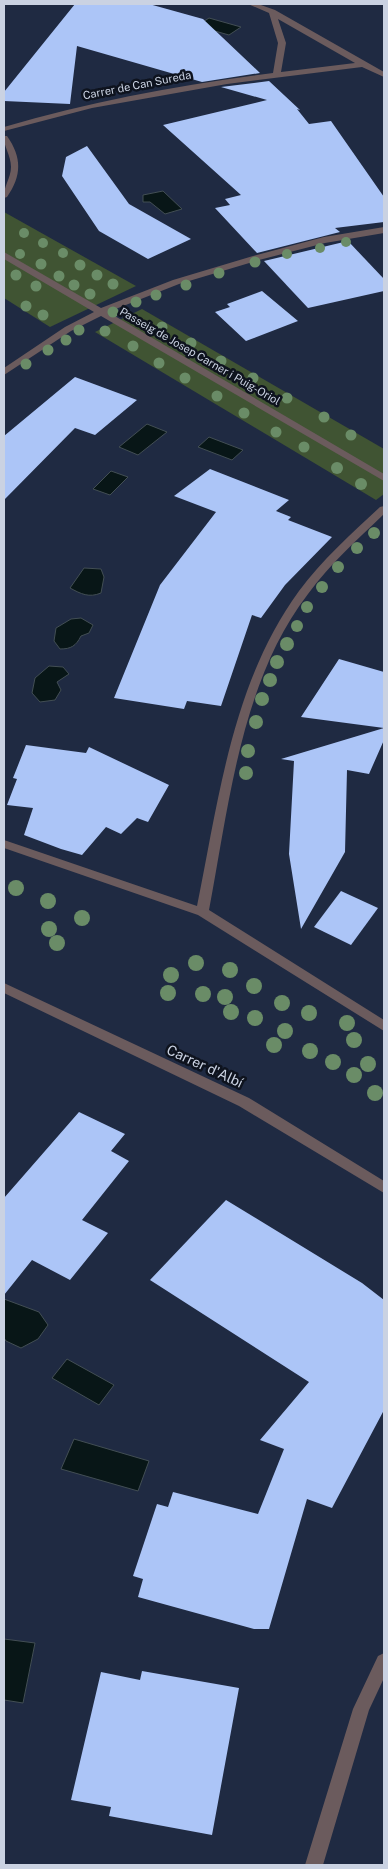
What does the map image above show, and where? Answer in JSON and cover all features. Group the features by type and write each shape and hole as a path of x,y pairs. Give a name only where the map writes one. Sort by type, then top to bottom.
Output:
{"street":[{"path":"252,4 272,12 384,75"},
{"path":"272,12 282,43 278,74"},
{"name":"Carrer de Can Sureda","path":"4,129 89,106 164,90 364,64"},
{"path":"4,138 13,152 16,165 14,178 4,195"},
{"path":"4,372 68,329 114,305 176,282 256,258 324,240 384,230"},
{"name":"Passeig de Josep Carner i Puig-Oriol","path":"4,255 384,478"},
{"path":"202,912 236,743 248,700 269,648 304,593 339,551 384,509"},
{"path":"4,844 202,912 384,1026"},
{"name":"Carrer d'Albí","path":"4,988 244,1102 384,1188"},
{"path":"314,1865 361,1709 384,1661"}],"green space":[{"path":"4,212 136,286 50,327 4,298"},
{"path":"142,309 384,449 384,494 376,500 95,332"}],"shaded area":[{"path":"209,18 241,27 229,35 197,26"},
{"path":"163,191 182,209 165,214 150,202 143,202 143,195"},
{"path":"147,424 167,432 138,455 119,447"},
{"path":"209,437 243,450 232,460 198,447"},
{"path":"111,471 128,477 110,495 93,489"},
{"path":"84,568 101,569 104,577 101,593 85,595 70,588"},
{"path":"81,618 93,625 89,633 81,636 73,646 60,649 54,641 56,628 71,619"},
{"path":"49,666 63,667 69,674 57,682 61,690 55,700 40,702 32,693 35,678"},
{"path":"4,1299 39,1312 48,1325 38,1339 21,1348 6,1341 4,1338"},
{"path":"67,1359 114,1385 99,1405 52,1378"},
{"path":"74,1439 149,1461 138,1491 61,1469"},
{"path":"4,1639 35,1643 23,1703 4,1700"}],"building":[{"path":"75,4 149,4 203,19 260,73 202,82 77,46 70,104 4,101 4,92"},
{"path":"269,81 300,110 297,109 309,124 331,121 384,197 384,222 335,228 340,232 257,253 215,208 230,205 225,199 241,195 163,125 267,100 221,87"},
{"path":"87,146 129,204 191,239 148,259 99,231 62,176 66,157"},
{"path":"348,241 384,279 384,291 308,308 264,261"},
{"path":"262,291 298,321 246,341 215,312 230,307 227,304"},
{"path":"75,377 137,400 95,435 75,428 4,500 4,436"},
{"path":"210,469 289,500 276,511 291,517 288,520 332,537 285,585 261,618 252,615 221,706 187,701 184,709 114,698 160,585 216,512 174,496"},
{"path":"339,659 384,672 384,728 301,717"},
{"path":"384,728 384,740 369,774 347,770 345,852 301,929 289,854 294,761 281,759"},
{"path":"26,745 86,753 89,747 169,785 148,822 137,818 121,834 106,827 82,855 24,835 33,808 7,805 17,779 13,778"},
{"path":"341,891 378,908 351,945 314,927"},
{"path":"79,1112 125,1134 111,1151 129,1161 82,1220 108,1233 70,1280 32,1260 4,1295 4,1198"},
{"path":"226,1200 362,1283 384,1300 384,1410 332,1508 307,1499 269,1629 254,1629 138,1597 143,1579 133,1576 157,1504 168,1507 173,1492 258,1514 284,1449 260,1440 309,1382 150,1280"},
{"path":"142,1671 239,1688 212,1835 109,1816 111,1807 71,1800 101,1672 140,1680"}]}
